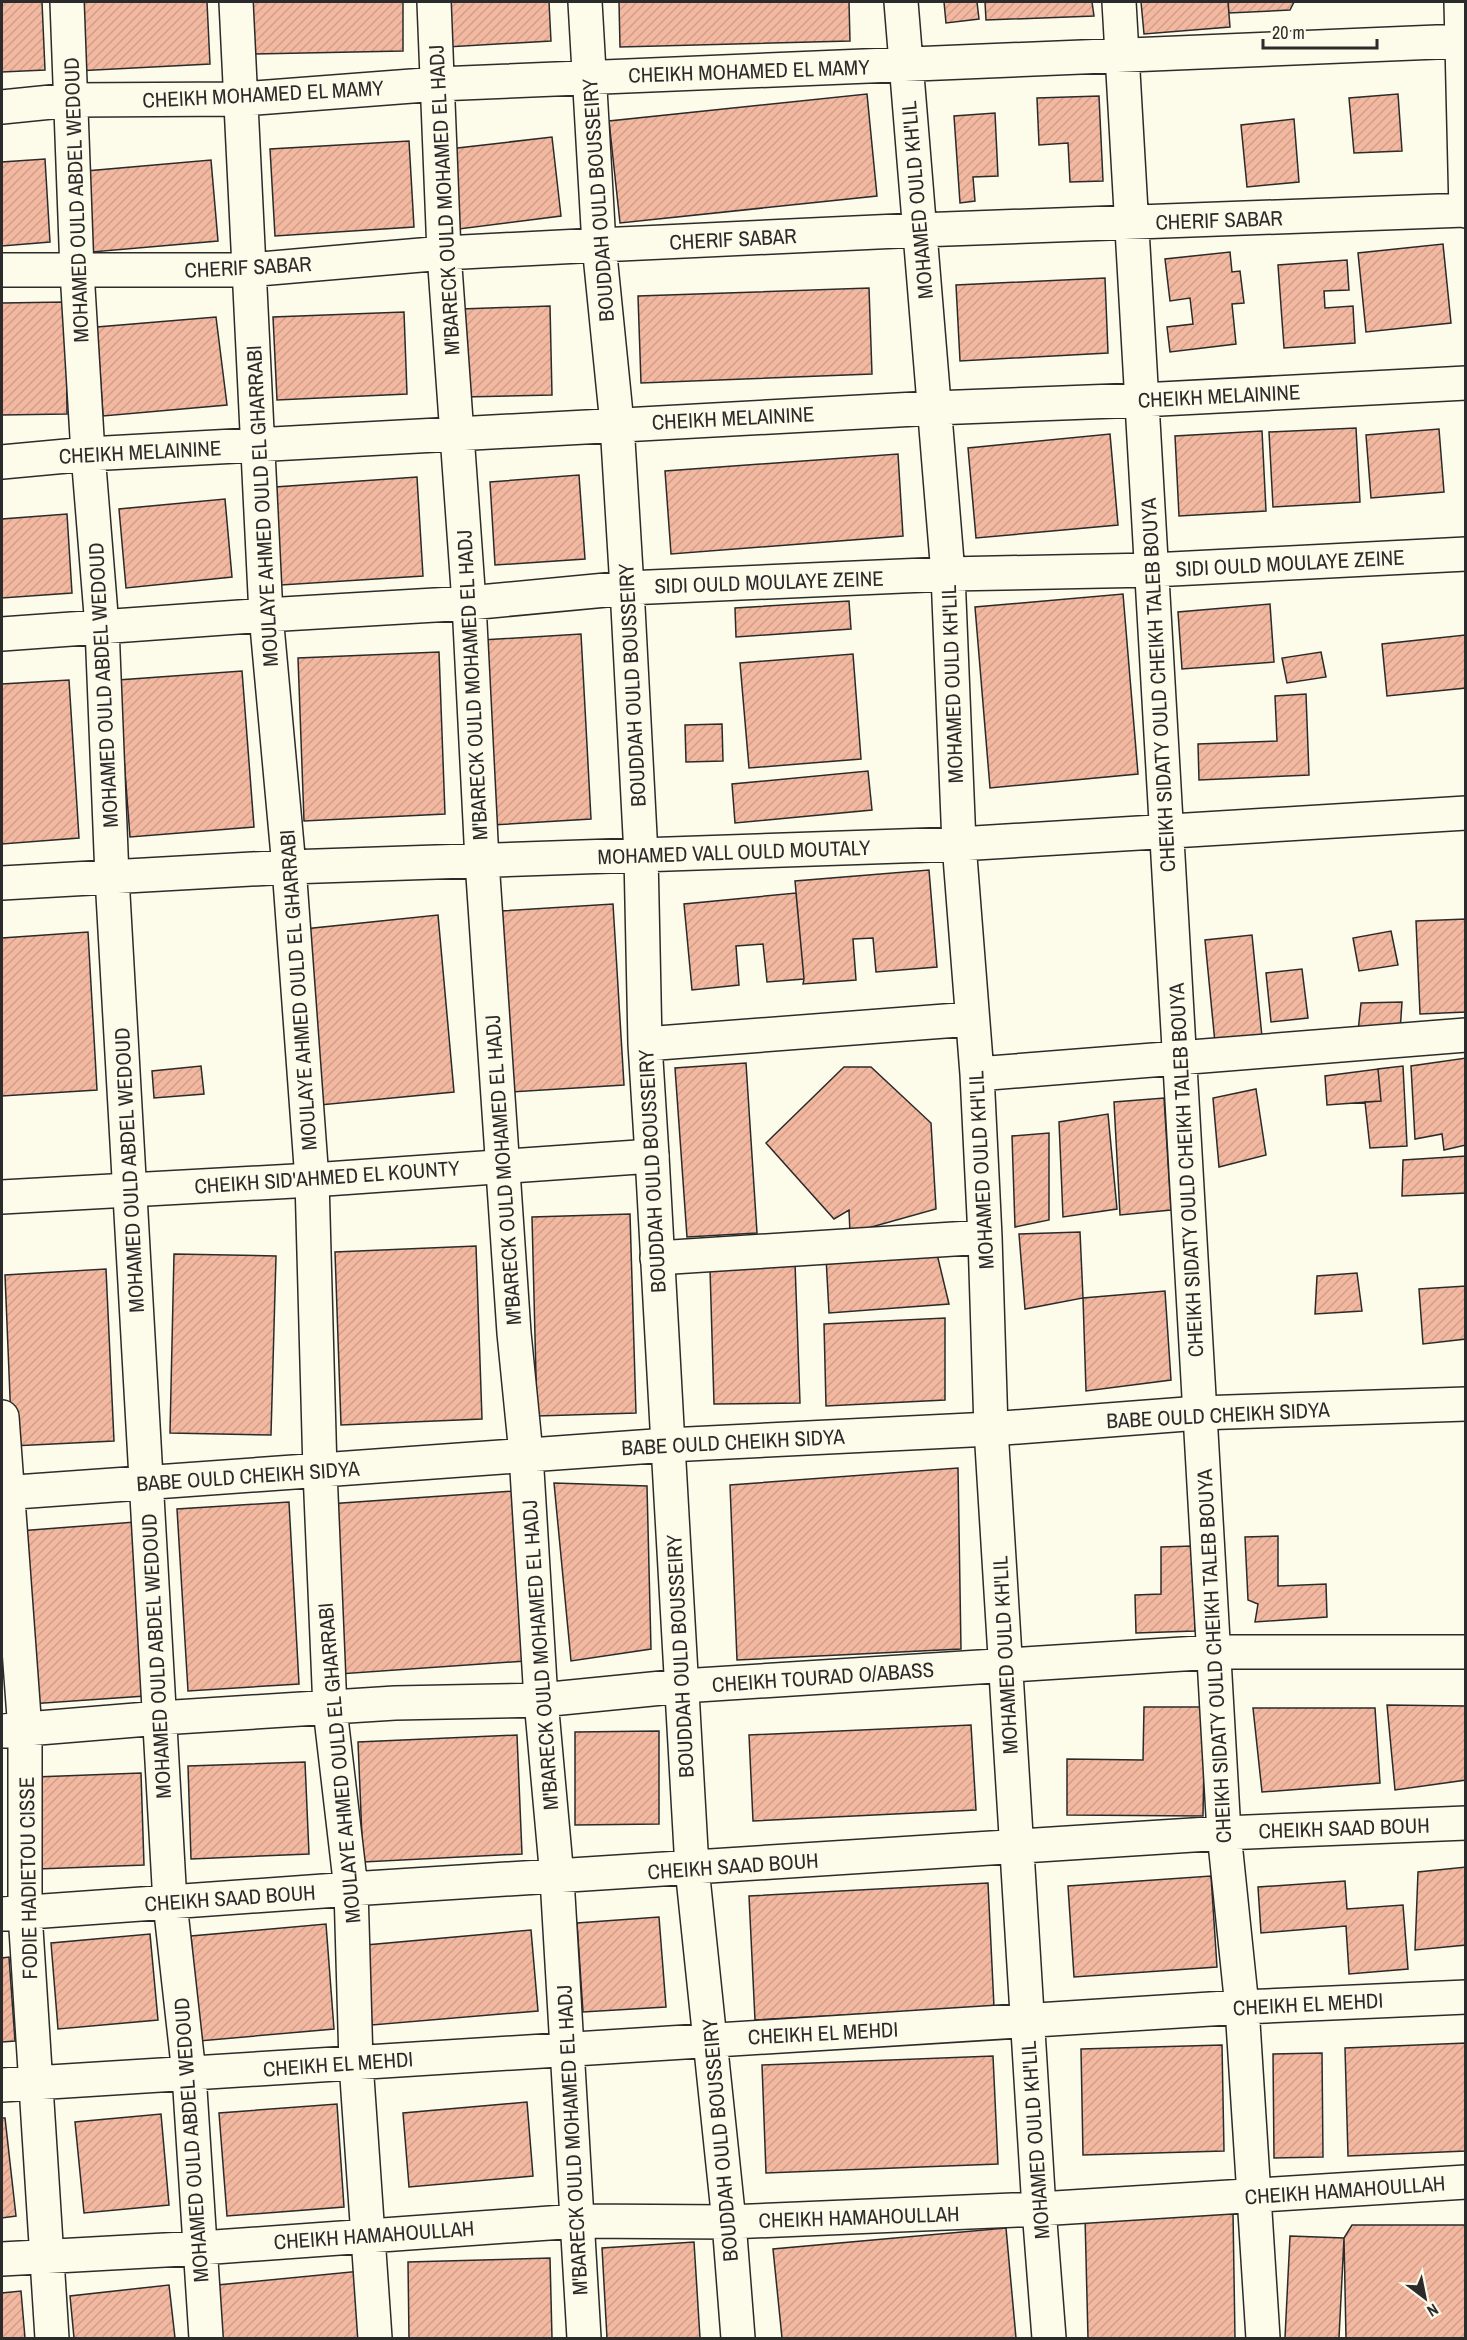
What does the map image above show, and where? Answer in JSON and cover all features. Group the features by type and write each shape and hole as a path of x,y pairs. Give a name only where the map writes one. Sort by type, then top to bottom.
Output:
{"street":[{"name":"MOHAMED OULD ABDEL WEDOUD","path":"67,2 77,271 88,454 102,627 112,877 170,1903 189,2074 206,2338"},
{"name":"MOULAYE AHMED OULD EL GHARRABI","path":"236,2 266,615 289,867 312,1180 320,1471 330,1709 351,1889 356,2063 375,2338"},
{"name":"M'BARECK OULD MOHAMED EL HADJ","path":"434,2 444,253 469,603 482,861 514,1333 526,1454 541,1700 556,1878 584,2338"},
{"name":"BOUDDAH OULD BOUSSEIRY","path":"585,2 599,245 617,424 627,588 641,855 645,1044 692,1869 729,2222 738,2338"},
{"name":"MOHAMED OULD KH'LIL","path":"901,2 948,574 959,844 977,1074 991,1429 1049,2338"},
{"name":"CHEIKH SIDATY OULD CHEIKH TALEB BOUYA","path":"1119,2 1224,1833 1242,2007 1263,2338"},
{"path":"1461,2 1466,211"},
{"name":"CHEIKH MOHAMED EL MAMY","path":"2,107 71,100 242,99 438,84 1461,41"},
{"name":"CHERIF SABAR","path":"2,270 248,270 444,253 599,245 919,230 1466,211"},
{"name":"CHEIKH MELAININE","path":"2,462 88,454 617,424 1466,383"},
{"name":"SIDI OULD MOULAYE ZEINE","path":"2,634 469,603 627,588 948,574 1152,570 1466,554"},
{"name":"MOHAMED VALL OULD MOUTALY","path":"2,883 289,867 959,844 1466,813"},
{"path":"645,1044 971,1019"},
{"path":"977,1074 1466,1035"},
{"name":"CHEIKH SID'AHMED EL KOUNTY","path":"2,1197 312,1180 652,1156"},
{"path":"657,1258 985,1237"},
{"name":"BABE OULD CHEIKH SIDYA","path":"4,1492 320,1471 526,1454 991,1429 1199,1413 1466,1404"},
{"name":"FODIE HADIETOU CISSE","path":"2,1418 13,1731 13,1914 36,2083 52,2338"},
{"name":"CHEIKH TOURAD O/ABASS","path":"13,1731 160,1718 395,1704 541,1700 682,1686 1214,1652 1466,1652"},
{"name":"CHEIKH SAAD BOUH","path":"13,1914 351,1889 556,1878 1224,1833 1466,1823"},
{"name":"CHEIKH EL MEHDI","path":"2,2085 1242,2007 1466,1997"},
{"name":"CHEIKH HAMAHOULLAH","path":"2,2259 201,2248 577,2221 729,2222 1039,2209 1466,2182"}],"building":[{"path":"2,2 42,2 45,70 2,72"},
{"path":"72,2 207,2 210,64 76,71"},
{"path":"248,2 403,2 403,51 249,54"},
{"path":"445,2 549,2 551,41 447,47"},
{"path":"619,2 849,2 850,41 620,47"},
{"path":"944,2 977,2 979,19 946,23"},
{"path":"985,2 1092,2 1094,16 986,20"},
{"path":"1141,2 1228,2 1230,27 1144,34"},
{"path":"1228,2 1294,2 1290,10 1229,13"},
{"path":"867,94 877,196 620,223 609,121"},
{"path":"1398,94 1402,151 1354,153 1349,98"},
{"path":"1099,96 1103,181 1070,182 1068,143 1039,145 1037,98"},
{"path":"995,113 998,176 973,177 975,201 960,203 954,116"},
{"path":"1294,119 1299,182 1247,187 1241,125"},
{"path":"552,137 561,216 459,229 449,149"},
{"path":"409,141 414,227 275,236 270,149"},
{"path":"45,159 50,242 2,246 2,162"},
{"path":"211,160 218,241 92,252 86,171"},
{"path":"1443,244 1451,323 1366,332 1358,253"},
{"path":"1230,252 1232,272 1240,271 1244,303 1232,304 1236,344 1170,352 1167,327 1193,324 1190,298 1170,301 1165,259"},
{"path":"1347,260 1349,290 1324,291 1325,308 1353,306 1355,343 1284,348 1278,265"},
{"path":"1105,278 1108,353 960,361 956,285"},
{"path":"869,288 872,374 641,383 638,296"},
{"path":"66,302 67,414 2,415 2,303"},
{"path":"550,306 552,395 463,397 461,309"},
{"path":"404,312 407,394 277,400 273,317"},
{"path":"216,317 227,405 103,416 97,327"},
{"path":"1356,428 1360,502 1273,507 1269,432"},
{"path":"1439,429 1444,492 1371,498 1366,435"},
{"path":"1262,431 1266,511 1179,516 1175,436"},
{"path":"1110,434 1118,525 976,538 968,448"},
{"path":"898,454 903,536 671,554 665,471"},
{"path":"579,475 585,559 495,565 490,482"},
{"path":"417,477 423,576 281,585 275,487"},
{"path":"225,499 232,577 126,588 119,509"},
{"path":"67,514 72,593 2,598 2,519"},
{"path":"1123,594 1138,774 990,788 975,607"},
{"path":"849,601 851,629 736,637 735,608"},
{"path":"1270,604 1274,662 1182,669 1178,612"},
{"path":"581,634 591,819 492,825 482,640"},
{"path":"1465,635 1466,688 1387,696 1382,644"},
{"path":"439,652 445,814 304,821 298,658"},
{"path":"1321,652 1326,677 1287,683 1282,658"},
{"path":"853,654 861,759 749,768 740,663"},
{"path":"242,671 254,827 130,837 118,680"},
{"path":"69,680 79,838 2,844 2,684"},
{"path":"1306,694 1309,775 1199,780 1198,744 1277,741 1275,696"},
{"path":"722,724 723,761 686,762 685,725"},
{"path":"868,771 872,810 735,823 732,784"},
{"path":"929,870 937,967 876,972 873,938 853,939 856,980 803,984 795,881"},
{"path":"796,893 804,979 767,982 763,944 736,946 739,985 692,990 684,904"},
{"path":"613,904 624,1085 511,1092 500,911"},
{"path":"438,915 454,1092 320,1105 304,929"},
{"path":"1466,919 1466,1012 1420,1014 1416,921"},
{"path":"1391,931 1398,965 1359,971 1353,938"},
{"path":"88,932 97,1090 2,1096 2,938"},
{"path":"1252,935 1262,1037 1215,1043 1205,940"},
{"path":"1302,969 1308,1018 1271,1022 1266,973"},
{"path":"1402,1002 1400,1032 1358,1032 1361,1003"},
{"path":"1466,1058 1466,1145 1444,1150 1442,1134 1415,1139 1411,1066"},
{"path":"746,1063 757,1233 687,1237 675,1068"},
{"path":"201,1066 204,1094 154,1098 152,1071"},
{"path":"1403,1066 1407,1146 1370,1148 1365,1102 1381,1101 1378,1069"},
{"path":"844,1067 871,1067 931,1123 936,1209 850,1233 849,1210 834,1219 766,1143"},
{"path":"1378,1069 1381,1101 1327,1105 1325,1076"},
{"path":"1256,1089 1266,1155 1219,1167 1213,1098"},
{"path":"1164,1098 1171,1210 1120,1215 1114,1102"},
{"path":"1108,1114 1117,1209 1063,1217 1059,1122"},
{"path":"1049,1133 1049,1220 1015,1227 1012,1136"},
{"path":"1466,1156 1466,1193 1402,1196 1403,1160"},
{"path":"630,1214 636,1413 537,1416 532,1217"},
{"path":"1080,1232 1083,1298 1025,1309 1019,1234"},
{"path":"476,1246 482,1419 341,1425 335,1252"},
{"path":"174,1254 276,1256 271,1435 170,1433"},
{"path":"937,1254 949,1304 829,1313 826,1257"},
{"path":"795,1263 800,1403 714,1404 710,1269"},
{"path":"106,1269 114,1441 12,1446 5,1275"},
{"path":"1357,1273 1362,1311 1315,1314 1317,1276"},
{"path":"1466,1286 1466,1339 1423,1344 1419,1289"},
{"path":"1165,1291 1171,1380 1086,1391 1083,1298"},
{"path":"945,1318 945,1400 826,1406 824,1324"},
{"path":"958,1468 961,1649 737,1660 730,1485"},
{"path":"554,1483 647,1486 651,1649 571,1661"},
{"path":"515,1491 526,1661 339,1674 328,1504"},
{"path":"289,1502 299,1684 188,1691 177,1509"},
{"path":"135,1522 145,1696 30,1704 19,1531"},
{"path":"1278,1536 1278,1586 1326,1584 1327,1617 1255,1622 1258,1604 1248,1600 1245,1537"},
{"path":"1193,1546 1195,1631 1136,1633 1135,1595 1161,1594 1161,1547"},
{"path":"1387,1705 1466,1706 1466,1780 1395,1790"},
{"path":"1144,1707 1205,1707 1203,1816 1067,1815 1067,1759 1143,1760"},
{"path":"1253,1708 1375,1708 1380,1783 1262,1792"},
{"path":"971,1725 976,1810 753,1821 749,1735"},
{"path":"659,1731 659,1824 575,1825 575,1732"},
{"path":"517,1735 522,1854 363,1862 358,1742"},
{"path":"305,1762 309,1854 191,1859 188,1766"},
{"path":"141,1773 144,1865 38,1869 35,1777"},
{"path":"1466,1867 1466,1945 1415,1950 1418,1872"},
{"path":"1211,1876 1217,1967 1074,1977 1068,1886"},
{"path":"1345,1881 1347,1909 1403,1905 1408,1969 1349,1974 1346,1926 1261,1933 1258,1887"},
{"path":"988,1883 994,2007 755,2020 749,1896"},
{"path":"659,1917 666,2007 583,2012 577,1923"},
{"path":"326,1924 334,2029 199,2041 191,1936"},
{"path":"531,1930 538,2011 372,2025 366,1945"},
{"path":"150,1934 158,2020 58,2029 51,1943"},
{"path":"9,1957 15,2041 2,2042 2,1958"},
{"path":"1466,2043 1466,2151 1348,2156 1345,2048"},
{"path":"1222,2045 1224,2151 1083,2155 1081,2049"},
{"path":"1322,2053 1323,2157 1274,2158 1273,2054"},
{"path":"993,2056 998,2164 766,2173 762,2065"},
{"path":"527,2102 533,2176 409,2187 403,2113"},
{"path":"337,2104 344,2207 227,2216 219,2113"},
{"path":"161,2114 169,2205 84,2213 75,2122"},
{"path":"2,2118 5,2118 16,2216 2,2218"},
{"path":"1233,2212 1235,2338 1088,2338 1085,2217"},
{"path":"1352,2225 1466,2225 1466,2338 1346,2338 1344,2238"},
{"path":"1006,2228 1016,2338 782,2338 773,2249"},
{"path":"1290,2236 1344,2238 1339,2338 1285,2338"},
{"path":"694,2242 700,2338 607,2338 602,2248"},
{"path":"550,2258 552,2338 409,2338 408,2262"},
{"path":"361,2271 367,2338 212,2338 207,2286"},
{"path":"169,2285 175,2338 74,2338 70,2296"},
{"path":"21,2291 25,2338 2,2338 2,2293"}]}
